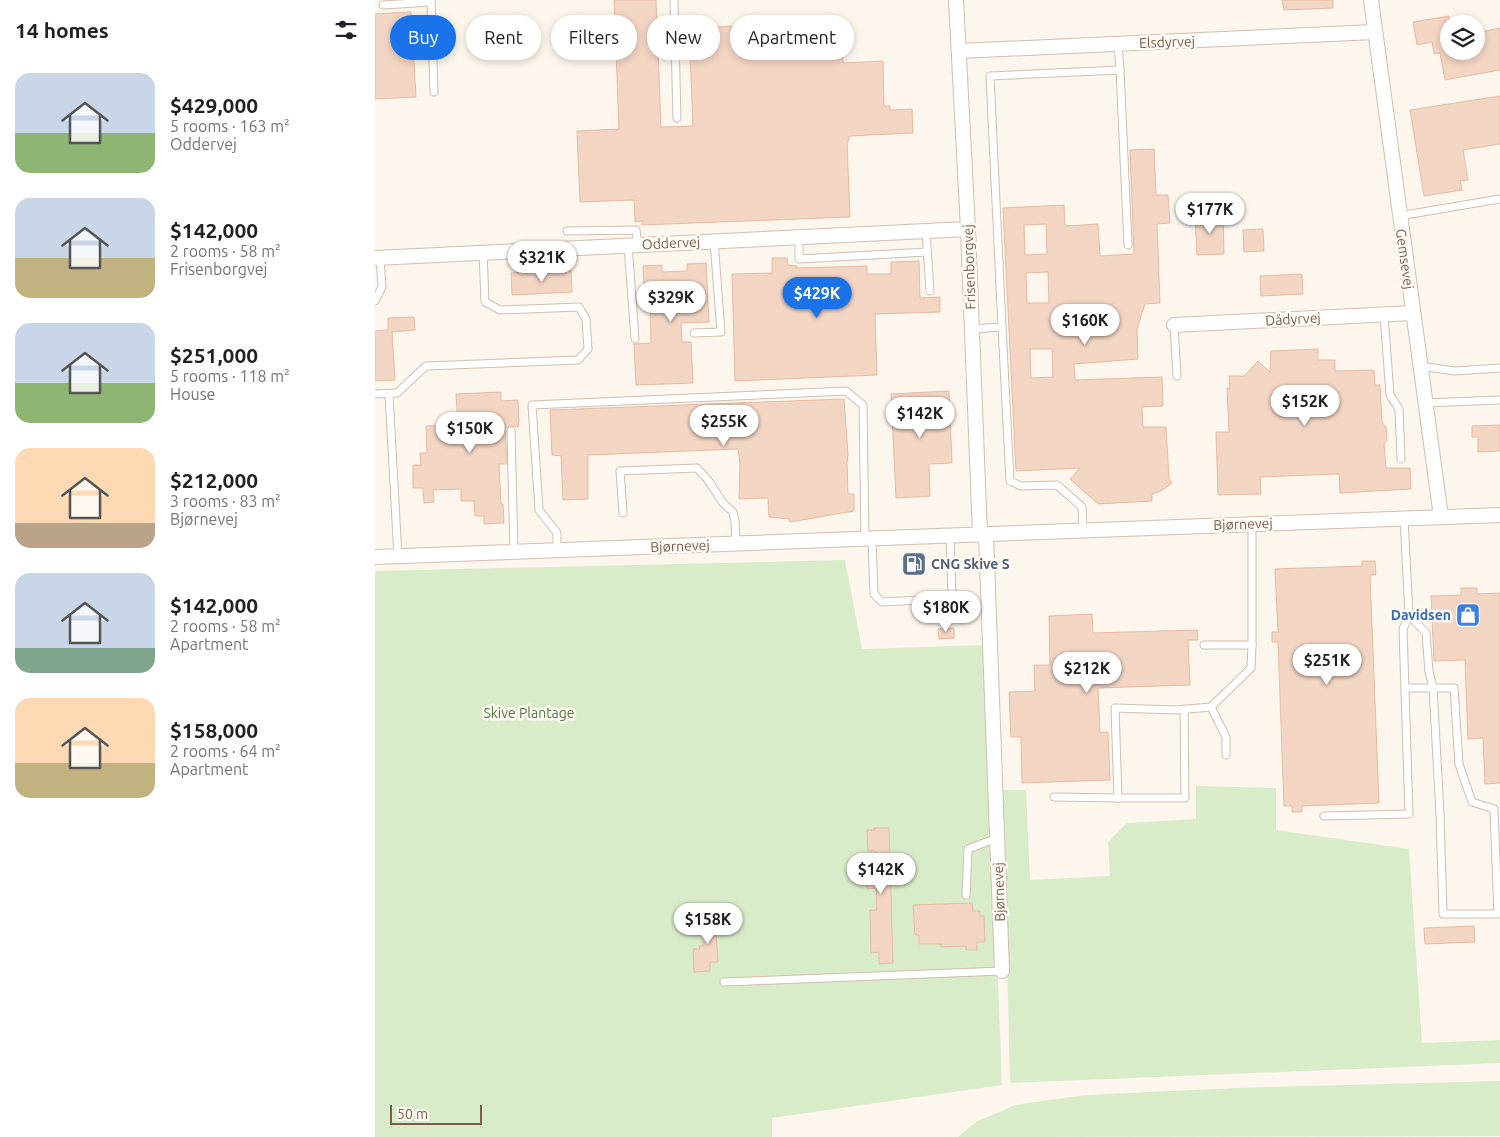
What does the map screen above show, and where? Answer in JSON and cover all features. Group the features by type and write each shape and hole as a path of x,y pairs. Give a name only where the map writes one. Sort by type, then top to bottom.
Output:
{"street":[{"name":"Frisenborgvej","path":"956,0 983,535"},
{"name":"Gemsevej","path":"1371,0 1441,517"},
{"name":"Elsdyrvej","path":"959,50 1375,32"},
{"name":"Oddervej","path":"378,258 968,229"},
{"name":"Dådyrvej","path":"1174,325 1412,313"},
{"name":"Bjørnevej","path":"375,557 1500,515"},
{"name":"Bjørnevej","path":"983,535 1002,971"}],"lane":[{"path":"674,0 677,118"},
{"path":"383,5 431,1 433,92"},
{"path":"1119,44 1128,245"},
{"path":"1083,530 1082,507 1057,485 1021,486 1010,481 990,76 1120,70"},
{"path":"1399,216 1500,199"},
{"path":"567,231 637,230 633,245 635,339"},
{"path":"926,231 931,291"},
{"path":"799,237 799,259 927,252"},
{"path":"694,332 721,332 714,241"},
{"path":"375,394 397,393 425,366 578,360 588,350 586,319 579,307 500,310 485,302 483,252"},
{"path":"375,301 382,287 378,258"},
{"path":"1384,314 1390,395 1399,409 1401,459"},
{"path":"1174,325 1177,376"},
{"path":"972,329 1002,327"},
{"path":"1420,366 1454,371 1500,368"},
{"path":"557,551 557,534 539,510 532,405 836,391 846,391 863,405 869,539 874,594 882,602 941,599 952,594 949,536"},
{"path":"389,394 398,557"},
{"path":"1425,402 1500,400"},
{"path":"511,431 514,552"},
{"path":"623,514 621,471 697,468 708,480 723,503 733,512 735,544"},
{"path":"1325,816 1409,814 1403,628 1409,615 1404,519"},
{"path":"1118,798 1115,708 1184,710 1211,707 1251,668 1252,524"},
{"path":"1405,688 1433,687 1454,688 1459,764 1472,802 1494,810 1498,914 1443,914 1433,687 1429,672 1426,633 1409,615"},
{"path":"1204,646 1252,645"},
{"path":"1211,707 1225,736 1225,755"},
{"path":"1054,798 1185,798 1184,710"},
{"path":"966,895 968,849 997,838"},
{"name":"Bjørnevej","path":"724,982 1002,971"}],"green space":[{"name":"Skive Plantage","path":"845,560 862,649 985,645 1002,1085 772,1118 772,1137 375,1137 375,571"},
{"path":"1196,786 1276,788 1276,830 1409,849 1422,1043 1500,1040 1500,1063 1010,1083 1003,790 1026,790 1030,880 1110,876 1108,842 1127,823 1196,819"},
{"path":"1500,1081 1500,1136 958,1137 976,1122 1015,1105 1085,1095 1236,1088"}],"building":[{"path":"614,0 656,0 657,15 647,15 647,60 658,60 661,127 693,126 690,60 720,60 720,27 730,26 730,60 843,60 843,63 883,61 884,106 890,106 890,110 912,109 913,133 849,136 849,141 847,141 850,217 642,225 642,221 635,222 634,200 580,202 577,131 619,129 616,60 637,60 637,15 615,15"},
{"path":"1282,0 1333,0 1333,8 1284,10"},
{"path":"411,12 411,15 390,15 390,60 414,60 416,97 375,99 375,14"},
{"path":"1440,18 1440,53 1434,54 1432,42 1417,45 1413,22"},
{"path":"1500,28 1500,70 1445,80 1441,60 1485,60 1485,31"},
{"path":"1500,96 1500,144 1463,150 1468,180 1460,181 1462,190 1424,196 1410,110"},
{"path":"1154,149 1156,195 1168,195 1170,223 1157,224 1160,303 1145,304 1137,329 1138,359 1074,364 1075,380 1162,377 1163,406 1142,407 1143,427 1166,427 1169,478 1172,483 1161,491 1152,494 1152,501 1098,504 1070,479 1080,468 1016,471 1003,208 1064,205 1065,226 1098,224 1100,256 1134,254 1130,150","holes":["1046,224 1047,254 1025,255 1024,225","1048,272 1049,303 1027,303 1026,273","1030,349 1052,349 1053,377 1031,378"]},
{"path":"1223,216 1224,254 1197,255 1195,217"},
{"path":"1263,229 1264,251 1244,252 1243,230"},
{"path":"772,258 787,258 788,265 797,266 797,268 867,266 867,274 891,274 891,262 919,261 920,298 940,297 940,312 875,314 877,375 735,381 732,274 772,273"},
{"path":"706,263 709,322 681,323 682,342 691,342 693,383 636,385 634,344 651,343 650,310 645,310 643,266 662,265 662,272 687,271 687,264"},
{"path":"571,270 572,292 512,295 511,273"},
{"path":"1302,274 1303,294 1261,296 1260,276"},
{"path":"414,317 415,330 392,332 395,380 375,381 375,331 388,330 388,318"},
{"path":"1318,349 1318,360 1335,360 1335,371 1374,370 1375,385 1380,385 1382,422 1386,427 1387,440 1384,444 1386,468 1410,468 1411,489 1340,493 1339,474 1260,477 1261,494 1218,495 1216,432 1229,432 1227,388 1230,388 1229,376 1244,376 1258,361 1270,372 1271,351"},
{"path":"949,391 952,463 929,464 930,496 896,498 891,394"},
{"path":"501,392 501,401 518,400 519,421 518,427 510,426 505,428 507,464 499,464 504,523 484,524 484,516 475,516 474,501 461,501 461,489 433,490 434,502 424,503 423,488 413,488 413,465 421,465 420,453 427,453 426,426 458,425 456,394"},
{"path":"844,399 848,454 848,494 854,494 854,511 790,522 789,519 769,517 768,498 739,499 740,463 738,449 588,455 588,499 563,500 561,456 552,455 550,410"},
{"path":"1500,425 1500,451 1478,452 1478,437 1472,437 1472,426"},
{"path":"1362,561 1375,561 1376,575 1370,575 1379,803 1302,806 1302,812 1292,812 1292,806 1284,806 1278,642 1272,642 1272,632 1278,632 1275,569 1362,566"},
{"path":"1461,588 1477,588 1477,594 1500,593 1500,783 1485,784 1483,738 1468,739 1465,660 1434,661 1431,596 1461,595"},
{"path":"1092,614 1093,633 1197,630 1198,640 1188,640 1190,685 1098,688 1100,733 1108,732 1110,780 1022,783 1021,737 1011,737 1009,692 1035,691 1034,665 1050,665 1049,616"},
{"path":"954,628 954,638 939,639 938,629"},
{"path":"874,828 889,828 893,963 879,964 879,952 871,953 870,910 877,910 876,888 867,889 867,872 876,871 875,851 868,851 867,830 875,830"},
{"path":"972,903 973,911 980,911 980,916 984,916 985,942 977,942 977,950 966,950 966,946 941,947 941,944 919,944 919,935 915,935 913,905"},
{"path":"706,914 721,914 722,930 716,930 718,962 710,962 710,971 694,972 693,949 700,949 699,946 703,946 703,942 706,942"},
{"path":"1474,926 1475,942 1425,944 1424,928"}],"place":[{"name":"CNG Skive S","path":"914,564"},
{"name":"Davidsen","path":"1468,615"}]}
